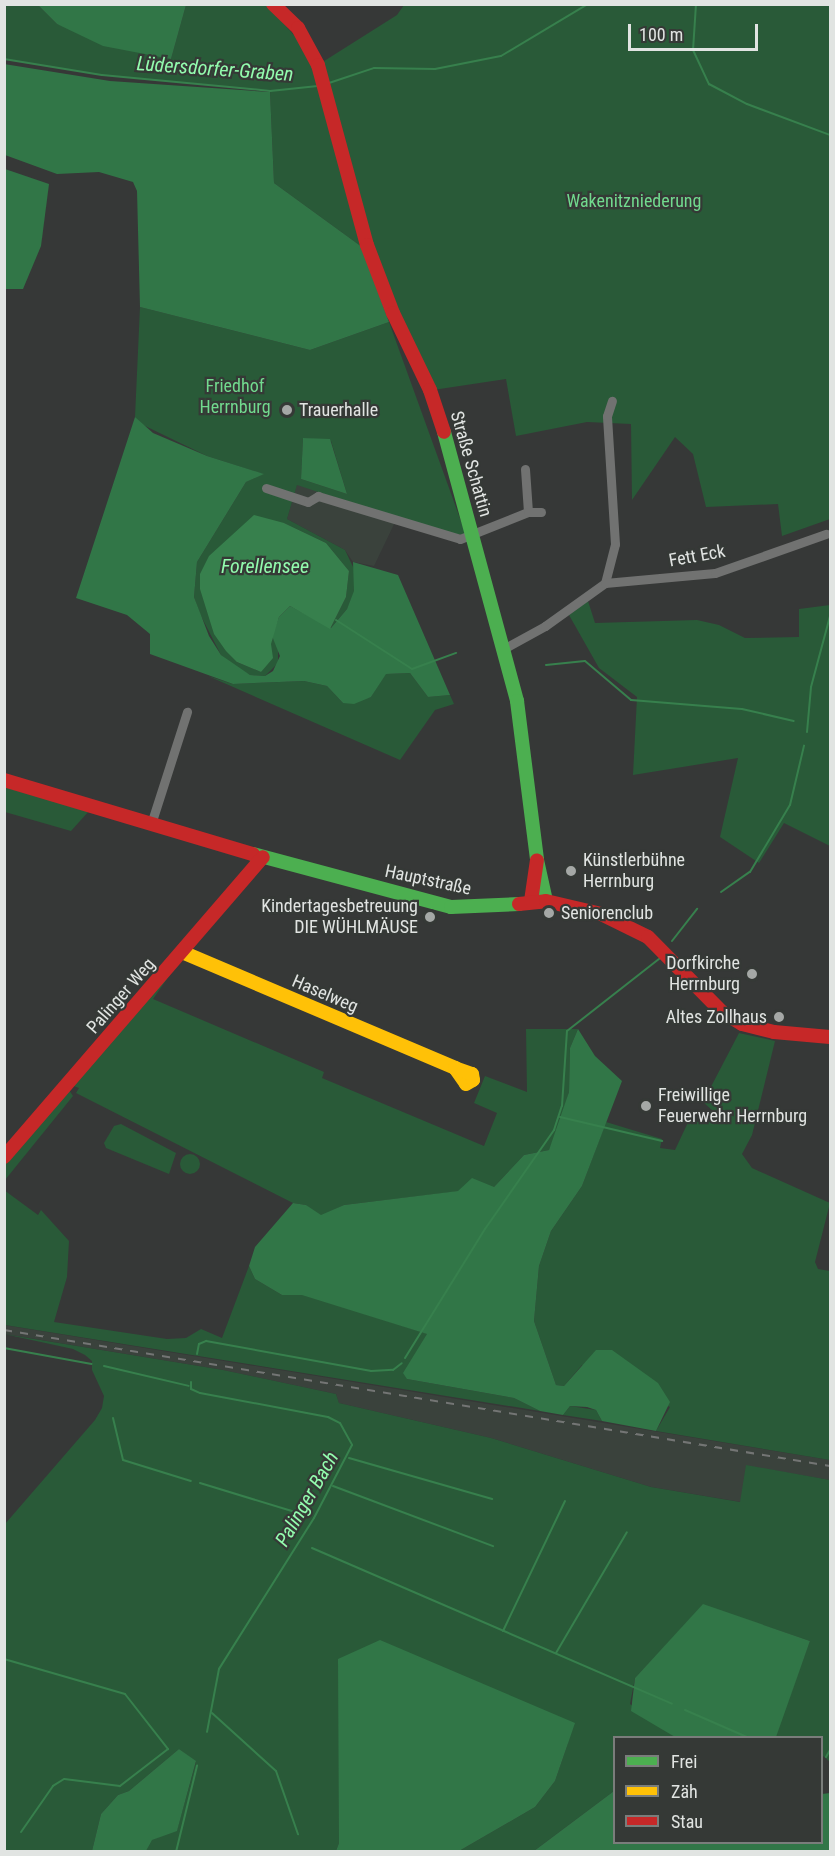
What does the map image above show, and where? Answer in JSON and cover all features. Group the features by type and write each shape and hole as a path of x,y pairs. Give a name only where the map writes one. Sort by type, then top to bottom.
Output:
{"street":[{"name":"Straße Schattin","path":"273,4 306,39 325,85 367,245 393,313 430,390 505,648 524,746 537,860 546,901"},
{"path":"505,648 544,626 605,583 615,544 607,416 612,401"},
{"path":"525,469 528,513"},
{"path":"266,488 308,502 318,496 443,537 472,537 528,513 542,512"},
{"name":"Fett Eck","path":"605,583 716,573 826,534"},
{"path":"152,824 187,712"},
{"name":"Hauptstraße","path":"4,780 263,857 451,907 485,908 546,901 620,921 658,945 722,1012 742,1024 774,1032 831,1037"},
{"name":"Palinger Weg","path":"4,1158 263,857"},
{"name":"Straße Schattin","path":"531,901 537,860"},
{"name":"Haselweg","path":"182,952 455,1068"}],"shaded area":[{"path":"38,5 186,5 171,59 103,46 57,24"},
{"path":"4,64 110,81 270,92 274,183 362,247 389,322 310,350 140,307 137,191 133,182 99,172 57,174 5,155"},
{"path":"5,169 49,184 41,246 23,289 5,289"},
{"path":"135,417 153,433 207,456 264,474 246,482 197,562 194,597 209,636 221,655 250,675 265,676 273,671 280,656 272,636 279,617 290,606 331,628 347,609 354,591 353,562 398,575 450,695 428,697 410,673 386,674 371,697 354,704 343,703 327,686 304,681 233,684 150,654 150,634 127,615 76,598"},
{"path":"303,438 330,439 347,494 301,479"},
{"path":"297,484 397,518 374,566 353,562 345,550 287,519"},
{"path":"578,1029 595,1056 622,1081 582,1186 551,1231 539,1266 534,1321 556,1385 564,1386 596,1350 612,1350 658,1383 670,1402 656,1431 602,1421 596,1410 587,1407 570,1406 563,1415 540,1411 514,1398 407,1379 403,1373 427,1334 302,1295 282,1295 255,1279 249,1266 255,1247 293,1203 306,1205 321,1215 344,1205 458,1191 472,1178 494,1187 524,1155 549,1150 569,1092 570,1048"},
{"path":"4,1325 830,1460 830,1480 747,1466 741,1502 651,1487 491,1438 339,1403 336,1394 223,1370 5,1334"},
{"path":"703,1604 810,1641 776,1736 673,1736 631,1711 635,1678"},
{"path":"380,1640 575,1723 555,1781 535,1807 459,1851 336,1851 339,1843 338,1659"},
{"path":"179,1749 196,1761 177,1831 152,1840 146,1851 92,1851 101,1814 118,1795 129,1791"},
{"path":"613,1792 613,1844 823,1844 823,1794 830,1793 830,1851 534,1851"}],"green space":[{"path":"4,5 38,5 57,24 171,59 186,5 267,5 309,52 362,247 274,183 270,91 102,75 5,59"},
{"name":"Wakenitzniederung","path":"404,5 830,5 830,519 782,536 778,504 706,507 693,454 675,437 632,500 631,424 587,422 516,436 506,379 433,390 416,357 372,243 321,63 397,15"},
{"name":"Friedhof Herrnburg","path":"140,307 310,350 389,322 466,535 443,533 297,485 287,519 345,550 355,571 355,591 347,609 330,629 346,597 349,571 326,543 284,523 237,662 261,672 272,636 278,648 278,663 265,676 250,675 235,667 221,655 194,597 197,562 246,482 263,474 207,456 139,423 135,417","holes":["303,438 331,441 347,494 301,479"]},
{"path":"588,601 595,623 697,620 719,625 745,638 799,637 799,609 830,605 830,846 784,823 759,863 720,837 738,758 633,775 637,697 599,668 569,615"},
{"path":"410,673 428,697 450,695 454,704 435,710 400,760 208,676 233,684 304,681 327,686 343,703 371,697 385,674"},
{"path":"4,787 89,811 71,831 5,812"},
{"path":"176,966 153,999 324,1072 322,1078 484,1146 497,1113 474,1103 485,1076 527,1092 526,1029 578,1029 570,1048 569,1092 560,1126 549,1150 524,1155 494,1187 344,1205 321,1216 313,1213 306,1205 293,1203 76,1093 79,1088 71,1085"},
{"path":"739,1033 775,1041 752,1135 742,1154 752,1168 830,1203 815,1262 818,1269 830,1271 830,1460 656,1431 670,1407 582,1365 564,1386 556,1385 534,1321 539,1266 551,1231 582,1186 606,1122 662,1139 660,1148 675,1150 691,1116 695,1116 697,1122 712,1117 721,1122 724,1114 714,1112 703,1102"},
{"path":"69,1090 73,1096 5,1180 5,1163"},
{"path":"121,1124 176,1153 169,1174 106,1148 104,1143 114,1126"},
{"path":"190,1154 197,1157 200,1164 197,1171 190,1174 183,1171 180,1164 183,1157"},
{"path":"4,1190 38,1215 41,1210 69,1241 67,1277 54,1322 167,1339 186,1338 201,1329 222,1338 249,1266 255,1279 282,1295 302,1294 428,1334 407,1379 514,1398 540,1411 5,1325"},
{"path":"4,1334 223,1370 336,1394 339,1403 491,1438 651,1487 740,1502 746,1465 830,1480 830,1762 823,1756 823,1736 775,1736 810,1641 703,1605 635,1678 630,1704 674,1736 613,1736 613,1792 534,1851 459,1851 535,1807 555,1781 568,1743 339,1843 336,1851 146,1851 151,1840 177,1830 196,1762 179,1749 129,1791 118,1795 101,1814 92,1851 5,1851 5,1524 95,1420 102,1408 104,1396 92,1370 92,1361 73,1349"},
{"path":"570,1406 596,1410 602,1421 563,1415"}],"water":[{"name":"Forellensee","path":"254,515 284,523 326,543 349,571 346,597 330,629 290,606 279,617 271,644 273,658 261,672 237,662 226,651 214,634 200,589 200,574 209,556"}],"waterway":[{"name":"Lüdersdorfer-Graben","path":"329,83 374,68 435,69 501,56 588,4"},
{"name":"Palinger Bach","path":"696,4 693,50 709,84 747,104 830,135"},
{"name":"Lüdersdorfer-Graben","path":"4,59 102,75 270,91 318,86"},
{"name":"Palinger Bach","path":"807,732 811,687 830,616"},
{"path":"336,620 412,669 456,653"},
{"path":"546,665 585,661 631,700 742,709 794,721"},
{"name":"Palinger Bach","path":"721,892 750,872 790,805 804,746"},
{"name":"Palinger Bach","path":"672,941 697,909"},
{"name":"Palinger Bach","path":"405,1358 485,1229 554,1130 562,1106 567,1031 660,958"},
{"path":"560,1117 662,1141"},
{"path":"197,1354 199,1344 206,1341 371,1371 393,1370 402,1363"},
{"path":"4,1348 92,1364"},
{"path":"104,1366 189,1386"},
{"name":"Palinger Bach","path":"191,1382 191,1389 200,1393 328,1417 340,1423 352,1445 314,1518 219,1669 207,1732"},
{"path":"113,1418 123,1460 191,1481"},
{"path":"349,1458 492,1499"},
{"path":"200,1483 298,1513"},
{"path":"333,1486 493,1546"},
{"path":"503,1631 565,1501"},
{"path":"556,1653 627,1532"},
{"path":"312,1548 672,1704"},
{"path":"4,1659 125,1694 168,1749 120,1786 64,1779 53,1786 21,1832"},
{"path":"685,1710 744,1736"},
{"path":"212,1713 276,1771 298,1834"},
{"path":"826,1757 830,1750"},
{"name":"Palinger Bach","path":"176,1852 197,1766"}],"railway":[{"path":"4,1330 830,1466"}],"traffic: fast":[{"path":"444,432 517,701 537,860 546,901"},
{"path":"253,854 451,907 519,904"}],"traffic: slow":[{"path":"182,952 455,1068 466,1084 473,1080 472,1074 455,1068"}],"traffic: jam":[{"path":"273,4 298,28 318,65 367,245 393,313 430,390 444,432"},
{"path":"4,780 253,854"},
{"path":"4,1157 263,857"},
{"path":"531,901 537,860"},
{"path":"519,904 546,901 601,914 648,937 722,1012 742,1024 774,1032 830,1037"}],"place":[{"name":"Trauerhalle","path":"287,410"},
{"name":"Künstlerbühne Herrnburg","path":"571,871"},
{"name":"Seniorenclub","path":"549,913"},
{"name":"Kindertagesbetreuung DIE WÜHLMÄUSE","path":"430,917"},
{"name":"Dorfkirche Herrnburg","path":"752,974"},
{"name":"Altes Zollhaus","path":"779,1017"},
{"name":"Freiwillige Feuerwehr Herrnburg","path":"646,1106"}]}
